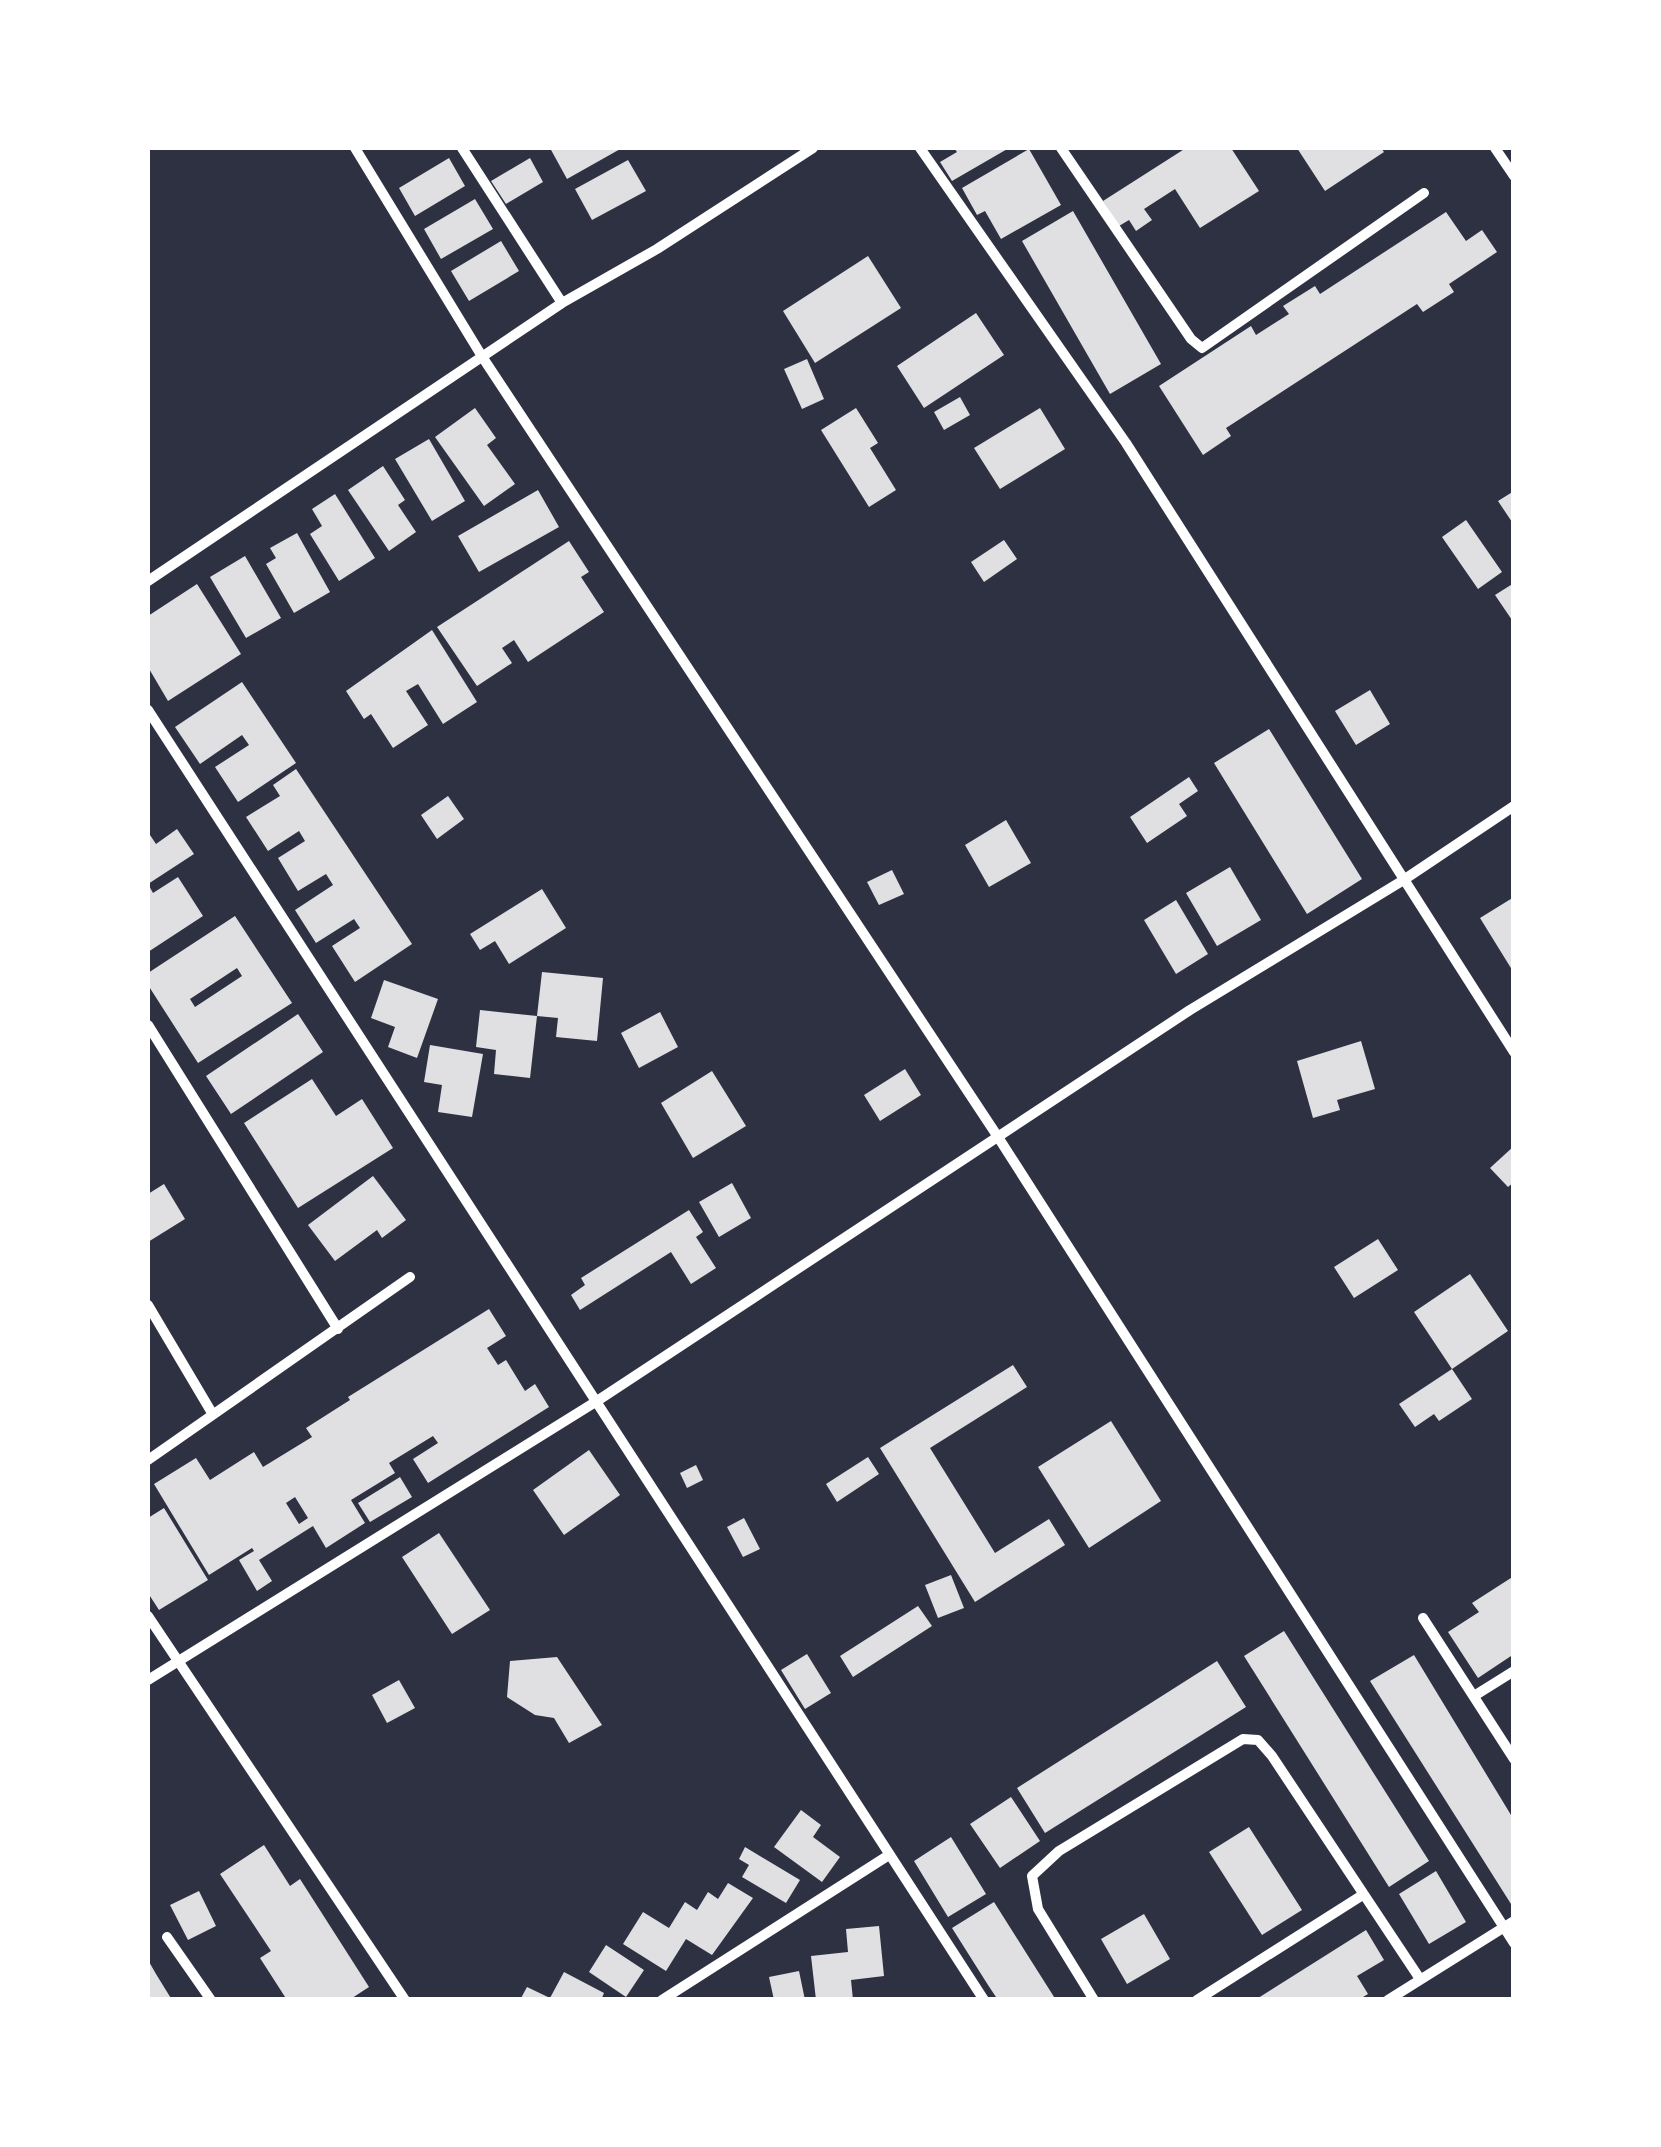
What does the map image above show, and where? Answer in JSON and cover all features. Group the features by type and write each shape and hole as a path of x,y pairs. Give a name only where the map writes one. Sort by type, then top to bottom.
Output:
{"street":[{"path":"355,148 483,358 998,1137 1508,1925 1514,1943"},
{"path":"462,148 562,304"},
{"path":"148,580 562,304 657,249 813,148"},
{"path":"920,148 1126,443 1514,1052"},
{"path":"1061,148 1191,339 1202,348 1424,193"},
{"path":"1495,148 1514,176"},
{"path":"148,710 984,2000"},
{"path":"148,1680 597,1401 1190,1010 1402,881 1514,806"},
{"path":"148,1024 338,1329"},
{"path":"148,1460 410,1277"},
{"path":"148,1305 212,1413"},
{"path":"148,1616 399,1997"},
{"path":"1423,1618 1514,1759"},
{"path":"1474,1696 1514,1670"},
{"path":"1094,2000 1038,1910 1032,1876 1058,1850 1242,1739 1258,1740 1272,1756 1360,1896 1420,1979"},
{"path":"662,2000 888,1855"},
{"path":"1196,2000 1360,1896"},
{"path":"1388,2000 1508,1925"},
{"path":"167,1937 211,2000"}],"building":[{"path":"550,148 622,148 567,179"},
{"path":"954,148 1009,148 952,181 940,162 957,152"},
{"path":"1186,148 1231,148 1259,191 1200,228 1175,189 1144,209 1152,220 1136,231 1129,220 1119,226 1103,201"},
{"path":"1297,148 1381,148 1384,152 1325,191"},
{"path":"1029,149 1061,205 1001,239 985,211 977,215 962,188"},
{"path":"449,158 465,186 415,216 399,188"},
{"path":"530,158 543,182 506,204 491,181"},
{"path":"628,160 646,191 592,220 575,189"},
{"path":"475,199 493,229 441,259 424,229"},
{"path":"1073,211 1161,364 1110,394 1022,241"},
{"path":"1446,212 1466,241 1482,230 1497,252 1449,284 1454,292 1423,312 1417,304 1226,428 1231,436 1203,455 1159,386 1251,326 1256,335 1289,314 1283,306 1315,286 1320,294"},
{"path":"501,241 519,271 469,301 451,271"},
{"path":"868,256 901,308 815,363 783,311"},
{"path":"976,313 1004,355 924,408 897,366"},
{"path":"807,359 824,399 802,409 784,369"},
{"path":"960,397 970,415 944,430 934,412"},
{"path":"475,408 496,438 487,445 515,484 484,506 435,437"},
{"path":"856,408 878,443 870,448 896,490 869,507 821,430"},
{"path":"1040,408 1065,449 1000,489 974,448"},
{"path":"429,439 465,501 432,521 395,459"},
{"path":"383,466 405,500 398,505 416,532 389,551 348,490"},
{"path":"538,490 559,527 479,572 458,536"},
{"path":"1514,491 1514,525 1498,501"},
{"path":"335,494 375,558 339,581 310,534 322,526 312,509"},
{"path":"1466,520 1502,572 1478,589 1442,537"},
{"path":"297,533 330,592 294,613 266,564 276,558 270,548"},
{"path":"1004,540 1017,559 984,582 971,562"},
{"path":"569,541 589,572 581,577 604,612 528,662 514,640 502,648 512,663 477,686 437,627"},
{"path":"245,556 281,618 246,638 210,577"},
{"path":"1514,583 1514,623 1495,595"},
{"path":"197,584 241,654 168,701 148,667 148,616"},
{"path":"432,630 477,702 443,724 418,684 406,691 428,725 393,748 371,714 364,719 346,691"},
{"path":"242,682 296,763 238,802 215,767 249,745 242,735 200,764 175,727"},
{"path":"1370,690 1390,724 1356,745 1335,711"},
{"path":"1269,729 1362,879 1307,914 1214,763"},
{"path":"296,769 412,944 355,982 332,946 360,928 354,919 316,943 295,910 333,885 326,874 298,891 278,858 305,841 299,831 268,851 246,817 280,796 273,785"},
{"path":"1189,777 1198,791 1179,804 1187,816 1147,843 1130,817"},
{"path":"448,796 464,819 437,839 421,815"},
{"path":"1006,820 1031,863 989,887 965,845"},
{"path":"177,829 194,854 148,884 148,832 156,844"},
{"path":"1230,867 1261,920 1217,946 1186,893"},
{"path":"892,870 904,894 879,905 867,882"},
{"path":"178,877 203,916 148,952 148,884 153,893"},
{"path":"542,889 566,928 509,964 495,941 480,950 470,934"},
{"path":"1514,897 1514,973 1480,918"},
{"path":"1176,900 1208,954 1176,974 1144,920"},
{"path":"235,916 292,1003 198,1063 148,985 148,973","holes":["237,968 242,976 195,1007 190,999"]},
{"path":"542,972 603,978 597,1041 556,1037 558,1018 537,1016"},
{"path":"384,980 438,999 417,1058 388,1047 395,1027 371,1018"},
{"path":"480,1010 537,1016 530,1078 494,1074 496,1050 476,1047"},
{"path":"660,1012 678,1047 639,1068 621,1033"},
{"path":"298,1014 323,1052 231,1114 206,1076"},
{"path":"1361,1041 1375,1089 1337,1100 1340,1110 1313,1118 1297,1061"},
{"path":"430,1045 483,1054 472,1117 438,1112 442,1085 424,1082"},
{"path":"905,1069 921,1095 880,1121 864,1095"},
{"path":"712,1071 746,1126 693,1158 661,1103"},
{"path":"312,1079 336,1116 362,1099 393,1148 298,1208 244,1123"},
{"path":"1514,1146 1514,1182 1508,1187 1490,1168"},
{"path":"373,1176 406,1220 382,1238 377,1230 335,1261 308,1225"},
{"path":"732,1183 751,1218 719,1237 699,1202"},
{"path":"164,1184 185,1219 148,1242 148,1194"},
{"path":"689,1210 703,1232 696,1237 716,1268 691,1284 671,1252 580,1310 571,1295 585,1285 581,1278"},
{"path":"1378,1239 1398,1270 1354,1298 1334,1267"},
{"path":"1470,1274 1508,1331 1452,1369 1414,1312"},
{"path":"489,1309 506,1336 487,1348 498,1365 506,1360 525,1391 535,1384 549,1407 428,1483 413,1459 438,1443 433,1436 389,1463 395,1473 351,1500 365,1523 326,1548 313,1526 259,1560 272,1581 257,1591 239,1560 254,1551 252,1548 209,1575 154,1484 196,1458 210,1480 254,1452 263,1467 312,1437 306,1428 350,1400 348,1397","holes":["295,1497 308,1518 299,1524 286,1503"]},
{"path":"1013,1365 1027,1387 930,1448 995,1553 1049,1519 1065,1545 975,1602 880,1448"},
{"path":"1452,1369 1472,1399 1439,1421 1434,1414 1415,1427 1399,1404"},
{"path":"1111,1421 1161,1501 1089,1548 1038,1467"},
{"path":"589,1450 620,1495 564,1535 533,1490"},
{"path":"868,1457 879,1474 837,1502 826,1484"},
{"path":"696,1465 703,1480 687,1488 680,1473"},
{"path":"400,1477 412,1497 370,1522 358,1503"},
{"path":"164,1508 208,1580 159,1610 148,1593 148,1518"},
{"path":"744,1518 760,1549 743,1557 727,1527"},
{"path":"439,1533 490,1610 452,1634 402,1557"},
{"path":"951,1575 964,1608 938,1618 925,1585"},
{"path":"1514,1576 1514,1654 1478,1678 1448,1632 1479,1612 1472,1603"},
{"path":"918,1606 932,1626 853,1677 840,1656"},
{"path":"1284,1631 1429,1861 1389,1887 1244,1656"},
{"path":"807,1654 831,1693 805,1709 781,1670"},
{"path":"1414,1655 1514,1820 1511,1904 1370,1681"},
{"path":"557,1657 602,1725 569,1743 554,1718 535,1715 507,1697 510,1661"},
{"path":"1217,1661 1246,1707 1045,1833 1017,1788"},
{"path":"399,1680 415,1708 387,1723 372,1695"},
{"path":"1011,1797 1040,1841 1000,1868 970,1824"},
{"path":"801,1810 821,1825 813,1837 840,1857 822,1882 774,1847"},
{"path":"1249,1827 1302,1910 1262,1935 1209,1852"},
{"path":"951,1837 986,1894 948,1917 914,1861"},
{"path":"264,1845 290,1886 300,1879 369,1987 349,2000 287,2000 260,1958 271,1951 220,1874"},
{"path":"745,1847 800,1880 786,1903 742,1877 749,1865 739,1859"},
{"path":"1436,1871 1466,1922 1429,1944 1399,1894"},
{"path":"728,1883 753,1898 712,1955 686,1939 666,1971 623,1944 643,1912 669,1928 685,1902 697,1910 708,1892 718,1899"},
{"path":"199,1891 216,1926 188,1940 170,1905"},
{"path":"994,1902 1056,2000 998,2000 988,1985 952,1928"},
{"path":"1144,1914 1170,1959 1127,1984 1101,1939"},
{"path":"879,1926 884,1976 851,1980 853,2000 816,2000 811,1956 848,1952 846,1929"},
{"path":"1366,1930 1384,1960 1357,1976 1368,1994 1358,2000 1255,2000"},
{"path":"606,1945 644,1970 626,1997 589,1972"},
{"path":"148,1960 156,1974 172,2000 148,2000"},
{"path":"799,1971 805,2000 774,2000 769,1977"},
{"path":"564,1972 604,1993 601,2000 520,2000 527,1987 550,1998"}]}
